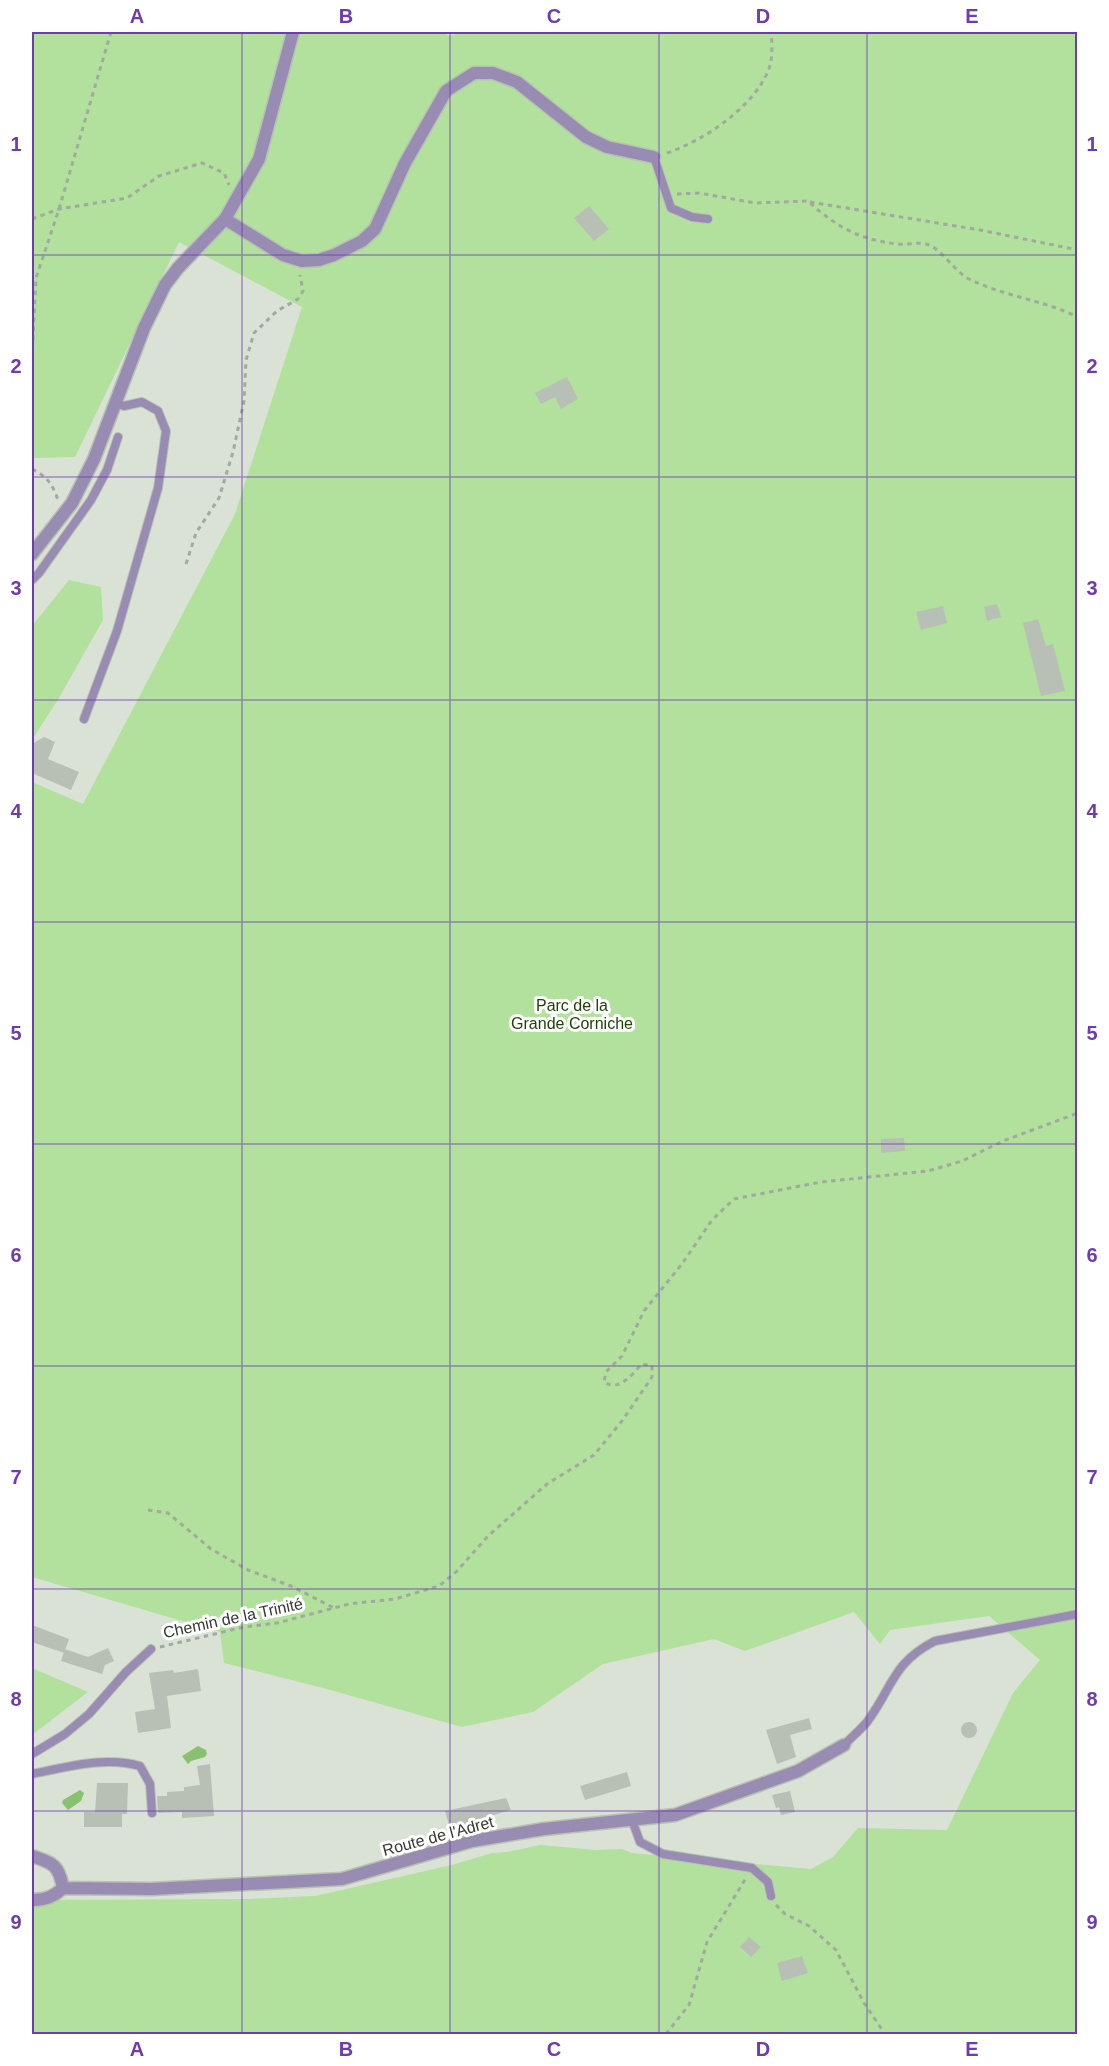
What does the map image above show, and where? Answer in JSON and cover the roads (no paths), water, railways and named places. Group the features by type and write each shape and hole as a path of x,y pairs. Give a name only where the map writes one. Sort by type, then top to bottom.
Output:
{"street":[{"path":"32,554 64,516 94,459 144,328 165,285 178,268 225,219 239,198 259,159 293,32"},
{"path":"225,219 283,255 302,261 319,261 362,241 375,229 405,164 446,91 474,73 493,73 517,82 586,136 607,147 654,157"},
{"name":"Route de l'Adret","path":"63,1888 152,1889 342,1879 472,1841 544,1829 675,1815 798,1771 844,1745"},
{"path":"32,1856 49,1861 60,1873 63,1888 54,1896 32,1900"}],"lane":[{"path":"654,157 671,208 692,217 708,219"},
{"path":"84,720 117,632 158,488 166,431 158,411 142,402 124,406 116,403"},
{"path":"32,580 91,500 107,470 118,437"},
{"path":"844,1745 866,1722 905,1662 917,1651 935,1641 1077,1614"},
{"name":"Chemin de la Trinité","path":"32,1754 65,1734 89,1714 126,1672 151,1649"},
{"path":"32,1773 94,1763 125,1762 140,1766 150,1784 152,1813"},
{"path":"632,1820 640,1842 663,1854 752,1868 768,1882 771,1896"}],"park label":[{"name":"Parc de la Grande Corniche","path":"572,1014"}]}
